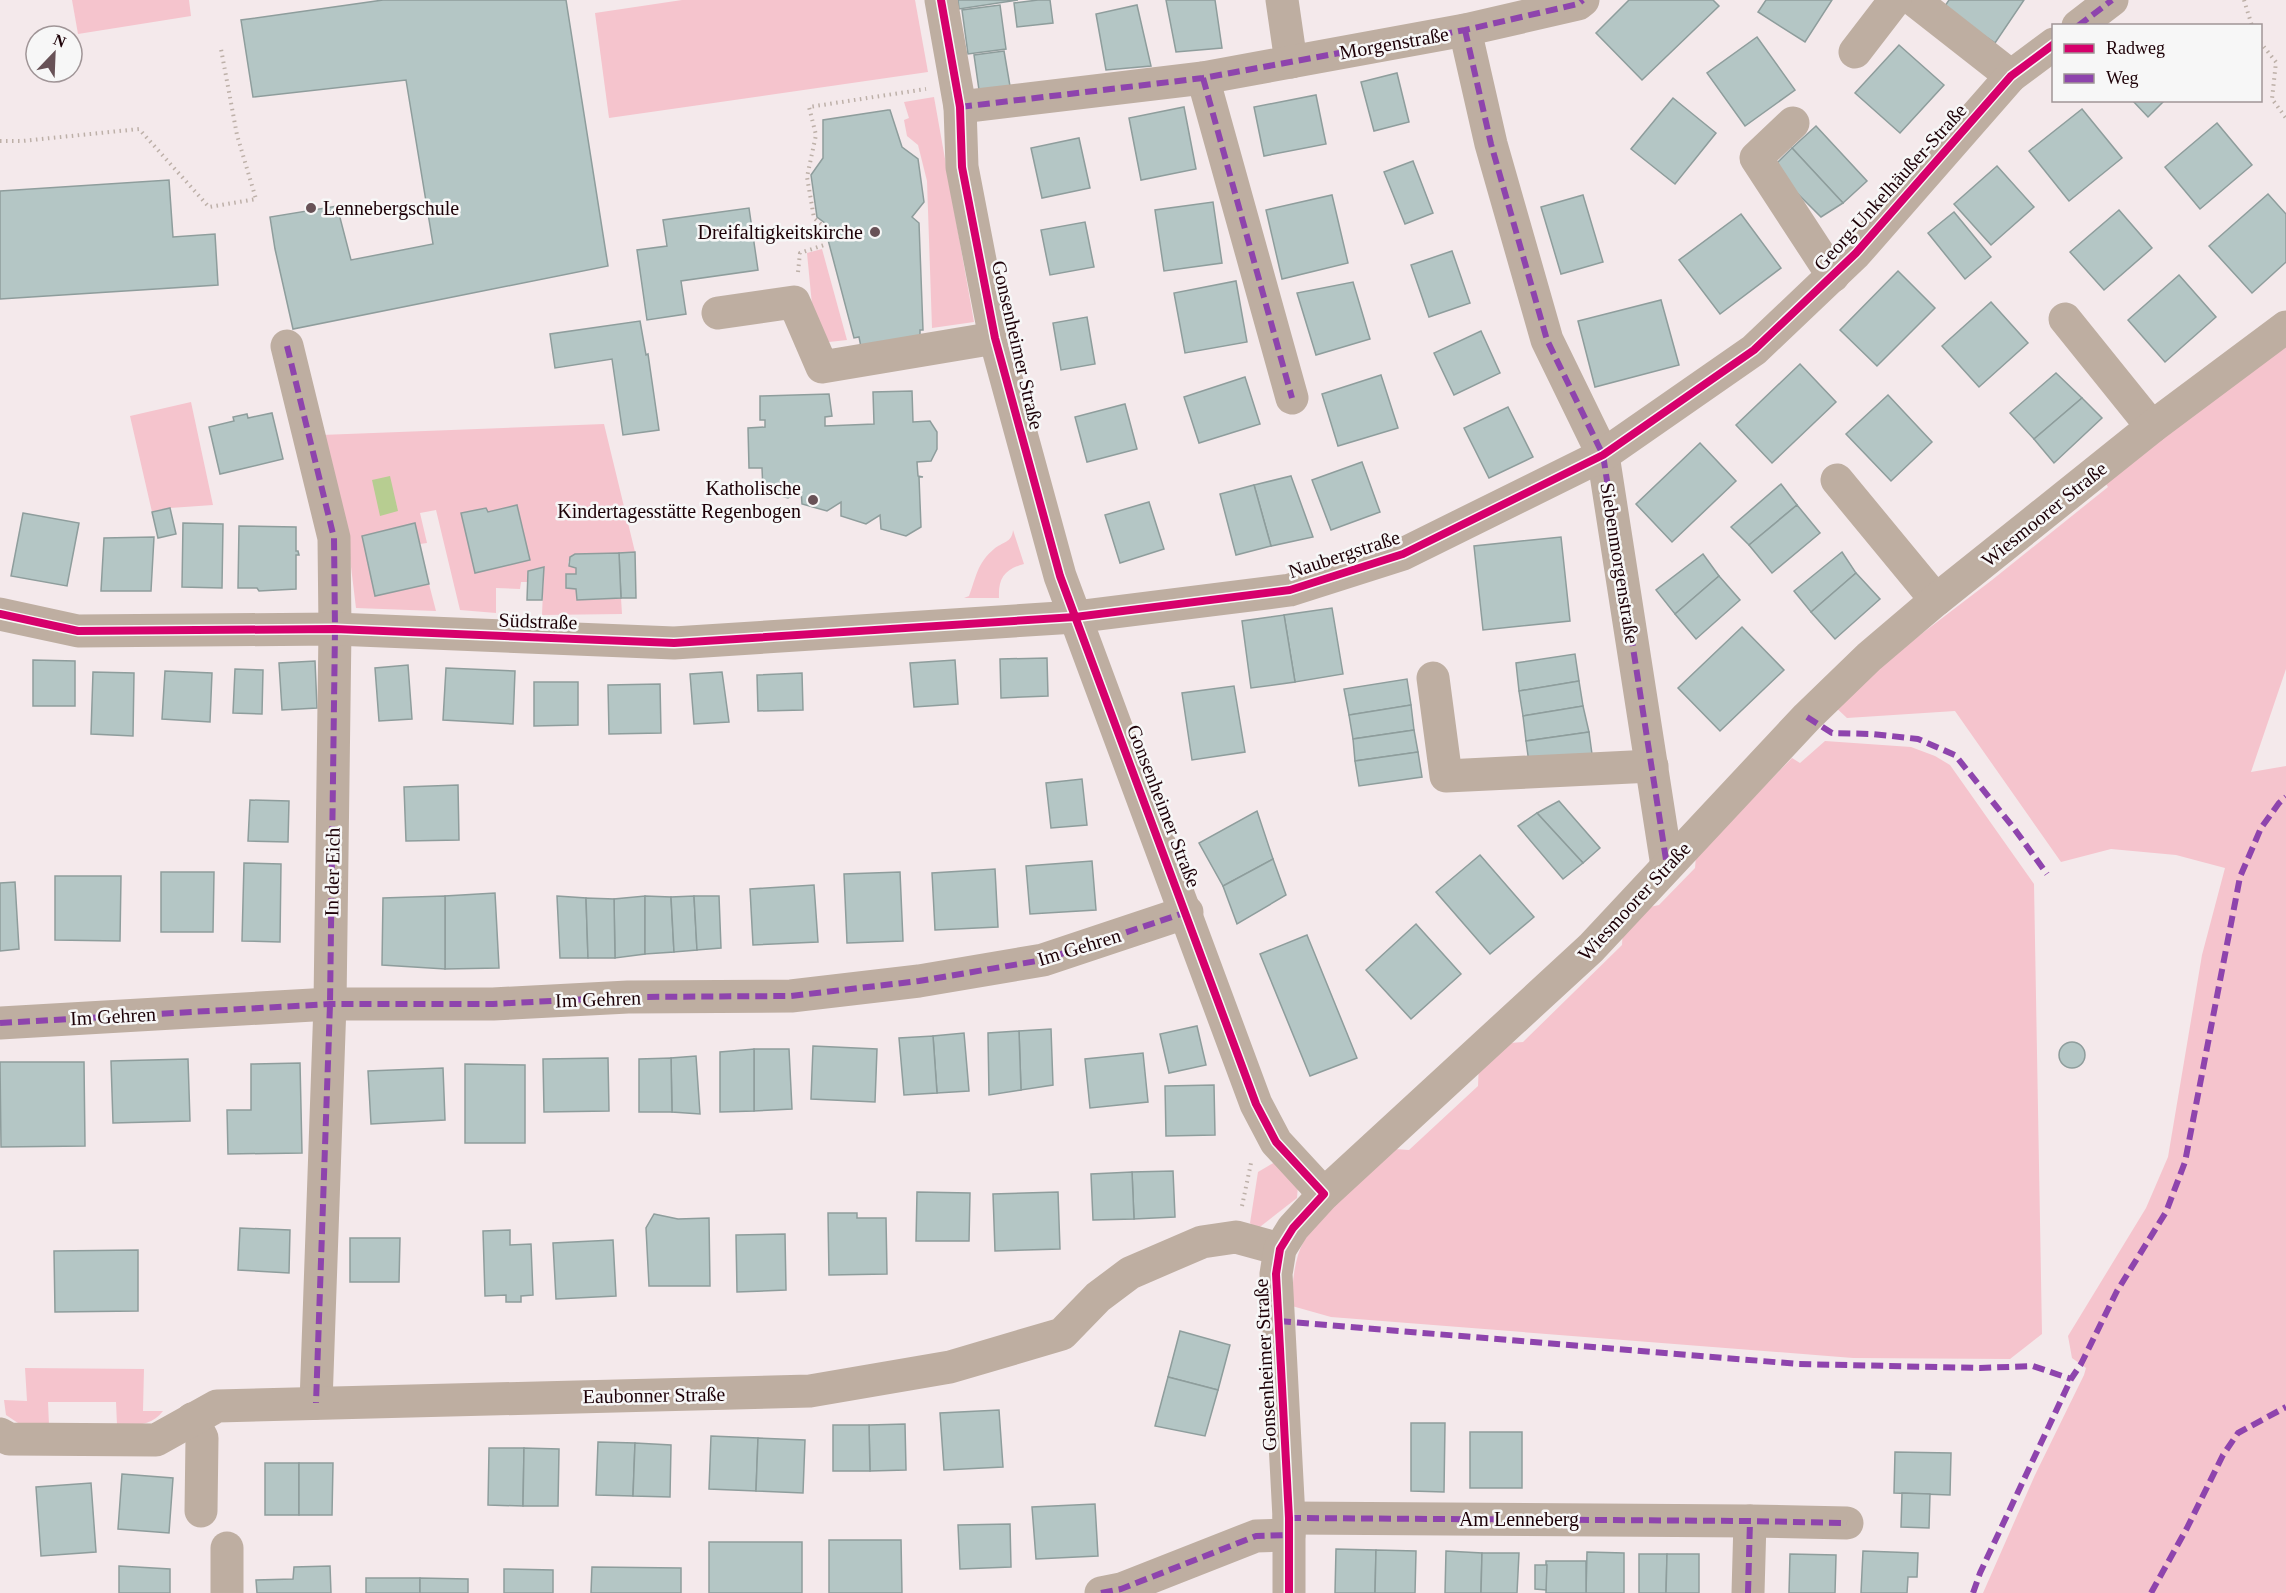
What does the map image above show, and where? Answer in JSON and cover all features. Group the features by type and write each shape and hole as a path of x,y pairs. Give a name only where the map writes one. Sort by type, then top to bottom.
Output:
{"street":[{"name":"Gonsenheimer Straße","path":"941,0 958,95 962,167 995,338 1060,576 1187,912 1256,1104 1276,1142 1324,1194 1293,1228 1280,1249 1276,1274 1289,1527 1289,1593"},
{"path":"1282,0 1291,62"},
{"name":"Morgenstraße","path":"958,95 1203,78 1465,30 1578,4 1583,0"},
{"path":"1855,52 1895,0"},
{"path":"1914,0 2011,76"},
{"path":"2081,24 2112,0"},
{"name":"Siebenmorgenstraße","path":"1465,30 1491,144 1547,340 1603,455 1667,866"},
{"name":"Georg-Unkelhäußer-Straße","path":"1603,455 1754,350 1856,254 2011,76 2052,45"},
{"path":"1203,78 1292,398"},
{"name":"Georg-Unkelhäußer-Straße","path":"1793,123 1756,158 1833,276"},
{"path":"718,313 794,302 822,367 995,338"},
{"path":"2065,319 2151,427"},
{"name":"Wiesmoorer Straße","path":"1324,1194 1591,948 1807,717 1869,657 1936,600 2151,427 2286,327"},
{"name":"In der Eich","path":"287,346 334,538 330,1004 316,1403"},
{"name":"Naubergstraße","path":"1076,617 1290,590 1403,554 1603,455"},
{"path":"1838,480 1936,600"},
{"name":"Südstraße","path":"0,614 78,631 335,629 674,643 1076,617"},
{"path":"1433,678 1446,776 1652,766"},
{"name":"Im Gehren","path":"0,1023 330,1004 493,1004 628,997 791,996 919,981 1043,960 1187,912"},
{"name":"Eaubonner Straße","path":"0,1434 9,1439 156,1440 217,1406 810,1391 950,1367 1062,1334 1098,1297 1130,1272 1202,1242 1236,1237 1280,1249"},
{"path":"192,1419 202,1438 201,1511"},
{"path":"1748,1593 1750,1521"},
{"name":"Am Lenneberg","path":"1101,1593 1121,1589 1256,1536 1289,1527 1750,1521 1847,1523"},
{"path":"227,1548 227,1593"}],"path":[{"path":"2244,0 2251,24"},
{"path":"2262,44 2276,62 2272,99 2286,118"},
{"path":"0,141 22,141 139,129 209,207 256,199 237,135 220,49"},
{"path":"794,302 800,253 824,245 822,225 814,218 807,177 816,135 808,107 958,95"},
{"path":"1236,1237 1252,1158 1276,1142"}],"shaded area":[{"path":"72,0 189,0 191,16 84,33 84,24 76,24"},
{"path":"682,0 915,0 928,72 609,118 595,13"},
{"path":"934,97 974,322 932,328 927,181 918,145 907,136 904,120 909,118 904,102"},
{"path":"822,249 847,340 829,342 813,315 807,253"},
{"path":"2286,340 2286,669 2251,772 2286,766 2286,1593 1983,1593 2035,1475 2084,1375 2086,1368 2072,1358 2068,1336 2146,1208 2168,1157 2202,955 2225,868 2176,855 2111,849 2061,862 1955,711 1847,718 1831,703 1992,580 2108,487 2105,482"},
{"path":"191,402 213,505 170,508 152,512 130,416"},
{"path":"604,424 635,552 571,556 569,566 576,568 576,574 566,575 566,588 576,589 577,600 621,598 622,614 542,615 544,568 528,582 521,582 520,589 496,588 496,613 460,610 436,510 420,513 427,543 420,544 415,523 362,536 375,596 429,584 436,611 356,608 348,542 321,435","holes":["517,506 530,560 475,573 461,513 486,508 488,512"]},
{"path":"390,476 398,511 380,516 372,480"},
{"path":"1013,530 1024,564 1004,575 1001,580 999,598 964,598 969,596 978,571 988,554 1009,540"},
{"path":"1825,741 1911,747 1935,756 1950,765 2034,884 2042,1334 2010,1359 1853,1358 1331,1317 1292,1306 1293,1280 1298,1255 1304,1240 1326,1211 1395,1149 1409,1150 1478,1086 1479,1062 1498,1044 1523,1042 1622,945 1623,927 1636,910 1659,905 1695,868 1696,856 1792,758 1800,763"},
{"path":"1280,1159 1298,1185 1297,1198 1256,1230 1250,1223 1258,1172"},
{"path":"25,1368 144,1369 143,1411 163,1411 148,1422 136,1425 117,1425 116,1402 48,1402 49,1425 18,1423 6,1415 4,1400 27,1401"}],"building":[{"path":"383,0 566,0 608,266 293,329 270,217 337,206 351,260 433,244 406,80 253,97 241,20"},
{"path":"958,0 1018,0 959,9"},
{"path":"1050,0 1053,23 1017,27 1014,3"},
{"path":"1166,0 1215,0 1222,48 1176,52"},
{"path":"1629,0 1713,0 1719,6 1642,80 1596,33"},
{"path":"1766,0 1832,0 1805,42 1758,12"},
{"path":"1949,0 2024,0 1995,43 1943,9"},
{"path":"1000,5 1006,49 968,54 962,10"},
{"path":"1137,5 1151,66 1106,70 1096,14"},
{"path":"1757,37 1795,90 1745,126 1707,73"},
{"path":"1899,45 1944,85 1900,133 1855,93"},
{"path":"1004,51 1010,86 979,90 974,55"},
{"path":"1397,73 1409,122 1374,131 1361,82"},
{"path":"1316,95 1326,144 1264,156 1254,107"},
{"path":"1673,98 1716,133 1675,184 1631,149"},
{"path":"2134,102 2163,102 2148,117"},
{"path":"1184,107 1196,169 1141,180 1129,118"},
{"path":"2082,109 2122,158 2069,201 2029,151"},
{"name":"Dreifaltigkeitskirche","path":"890,110 902,147 918,159 924,202 912,217 919,223 923,330 920,330 920,340 861,347 859,337 854,338 827,236 833,229 817,217 811,175 823,158 823,120"},
{"path":"2217,123 2252,165 2200,209 2165,167"},
{"path":"1816,126 1867,181 1843,203 1792,148"},
{"path":"1079,138 1090,188 1042,198 1031,148"},
{"path":"1792,148 1843,203 1821,217 1772,168"},
{"path":"1413,161 1433,213 1405,224 1384,172"},
{"path":"1997,166 2034,207 1991,245 1954,204"},
{"path":"169,180 173,237 215,234 218,285 0,299 0,191"},
{"path":"2268,194 2286,214 2286,262 2252,293 2209,246"},
{"path":"1332,195 1348,263 1282,279 1266,210"},
{"path":"1583,195 1603,262 1561,274 1541,207"},
{"path":"1213,202 1222,263 1164,271 1155,210"},
{"path":"749,208 758,270 681,281 686,314 647,320 637,250 667,246 663,220"},
{"path":"2119,210 2152,248 2104,290 2070,252"},
{"path":"1954,212 1991,257 1965,279 1928,233"},
{"path":"1741,214 1781,268 1720,314 1679,260"},
{"path":"1085,222 1094,267 1050,275 1041,230"},
{"path":"1452,251 1470,303 1429,317 1411,265"},
{"path":"1898,271 1935,308 1877,366 1840,330"},
{"path":"2179,275 2216,317 2165,362 2128,320"},
{"path":"1236,281 1247,342 1185,353 1174,293"},
{"path":"1353,282 1370,339 1316,355 1297,293"},
{"path":"1661,300 1679,365 1595,387 1578,321"},
{"path":"1991,302 2028,343 1979,387 1942,346"},
{"path":"1087,317 1095,364 1061,370 1053,323"},
{"path":"640,321 646,355 648,354 659,430 623,435 612,359 555,368 550,334"},
{"path":"1481,331 1500,373 1454,395 1434,353"},
{"path":"1800,364 1836,402 1772,463 1736,425"},
{"path":"2056,373 2082,398 2034,439 2010,413"},
{"path":"1381,375 1398,428 1338,446 1322,394"},
{"path":"1245,377 1260,424 1199,443 1184,397"},
{"path":"912,391 913,422 930,421 937,432 937,449 931,461 917,462 918,476 923,477 919,477 921,527 906,536 881,529 880,515 866,524 841,516 841,502 827,511 802,504 801,490 788,498 763,491 762,468 749,468 748,428 765,427 765,420 760,420 760,396 829,394 832,416 825,417 825,426 874,424 873,392"},
{"path":"1888,395 1932,442 1891,481 1846,434"},
{"path":"2082,398 2102,418 2054,463 2034,439"},
{"path":"1125,404 1137,449 1087,462 1075,417"},
{"path":"1508,407 1533,457 1489,478 1464,428"},
{"path":"272,413 283,459 220,474 209,427 234,421 233,417 247,414 248,418"},
{"path":"1700,443 1736,481 1672,542 1636,504"},
{"path":"1362,462 1380,512 1331,530 1312,480"},
{"path":"1291,476 1313,537 1271,546 1254,485"},
{"path":"1781,484 1797,505 1749,545 1731,527"},
{"path":"1254,485 1271,546 1236,555 1220,494"},
{"path":"1149,502 1164,549 1120,563 1105,515"},
{"path":"517,505 530,560 475,573 461,513 486,508 488,512"},
{"path":"1797,505 1820,533 1772,573 1749,545"},
{"path":"170,508 176,534 158,538 152,512"},
{"path":"23,513 79,523 67,586 11,576"},
{"path":"183,523 223,524 222,588 182,587"},
{"path":"415,523 429,584 375,596 362,536"},
{"path":"239,526 296,527 296,551 299,555 296,555 296,589 259,591 257,588 238,588"},
{"path":"154,537 151,591 101,591 104,538"},
{"path":"1561,537 1570,621 1483,630 1474,546"},
{"path":"635,552 636,598 621,598 619,553"},
{"path":"1842,552 1856,573 1811,612 1794,591"},
{"path":"619,553 621,598 577,600 576,589 566,588 566,574 576,574 576,568 569,566 570,557 575,554"},
{"path":"1703,554 1719,576 1675,614 1656,590"},
{"path":"544,567 542,600 527,600 528,571"},
{"path":"1856,573 1880,599 1835,639 1811,612"},
{"path":"1719,576 1740,600 1696,639 1675,614"},
{"path":"1332,608 1343,674 1295,682 1284,615"},
{"path":"1284,615 1295,682 1251,688 1242,621"},
{"path":"1742,627 1784,670 1720,731 1678,688"},
{"path":"1575,654 1579,681 1519,691 1516,663"},
{"path":"1047,658 1048,696 1001,698 1000,659"},
{"path":"33,660 75,661 75,706 33,706"},
{"path":"955,660 958,704 914,707 910,663"},
{"path":"315,661 317,708 282,710 279,663"},
{"path":"408,665 412,719 379,721 375,668"},
{"path":"446,668 515,671 513,724 443,720"},
{"path":"235,669 263,670 262,714 233,713"},
{"path":"165,671 212,673 210,722 162,719"},
{"path":"93,672 134,673 133,736 91,734"},
{"path":"722,672 729,722 694,724 690,674"},
{"path":"802,673 803,710 758,711 757,675"},
{"path":"1407,679 1411,705 1349,715 1344,689"},
{"path":"1579,681 1583,706 1523,716 1519,691"},
{"path":"534,682 578,682 578,725 534,726"},
{"path":"660,684 661,733 609,734 608,685"},
{"path":"1234,686 1245,752 1192,760 1182,693"},
{"path":"1411,705 1414,730 1353,739 1349,715"},
{"path":"1583,706 1589,732 1526,741 1523,716"},
{"path":"1414,730 1418,752 1355,761 1353,739"},
{"path":"1589,732 1592,754 1529,763 1526,741"},
{"path":"1418,752 1422,777 1359,786 1355,761"},
{"path":"1082,779 1087,825 1051,828 1046,783"},
{"path":"458,785 459,840 406,841 404,787"},
{"path":"250,800 289,801 288,842 248,841"},
{"path":"1559,801 1600,848 1583,863 1537,813"},
{"path":"1257,811 1273,859 1223,886 1199,843"},
{"path":"1537,813 1583,863 1563,879 1518,826"},
{"path":"1480,855 1534,917 1490,954 1436,892"},
{"path":"1273,859 1286,895 1237,924 1223,886"},
{"path":"1092,861 1096,910 1030,914 1026,866"},
{"path":"244,863 281,864 280,942 242,941"},
{"path":"995,869 998,927 935,930 932,873"},
{"path":"161,872 214,872 213,932 161,932"},
{"path":"900,872 903,941 847,943 844,874"},
{"path":"55,876 121,876 120,941 55,940"},
{"path":"15,882 19,949 0,951 0,883"},
{"path":"814,885 818,942 753,945 750,889"},
{"path":"495,893 499,968 445,969 445,896"},
{"path":"445,896 445,969 382,965 383,898"},
{"path":"557,896 586,898 588,958 560,958"},
{"path":"645,896 645,954 615,958 614,899"},
{"path":"645,896 671,897 674,952 645,954"},
{"path":"694,896 697,950 674,952 671,897"},
{"path":"694,896 719,896 721,948 697,950"},
{"path":"586,898 614,899 615,958 588,958"},
{"path":"1416,924 1461,974 1411,1019 1366,970"},
{"path":"1307,935 1357,1058 1310,1076 1260,954"},
{"path":"1197,1026 1206,1065 1169,1073 1160,1034"},
{"path":"1051,1029 1053,1085 1021,1090 1019,1031"},
{"path":"1019,1031 1021,1090 989,1095 988,1033"},
{"path":"964,1033 969,1091 937,1093 933,1036"},
{"path":"933,1036 937,1093 904,1095 899,1038"},
{"path":"2072,1042 2081,1046 2085,1055 2081,1064 2072,1068 2063,1064 2059,1055 2063,1046"},
{"path":"813,1046 877,1049 875,1102 811,1099"},
{"path":"754,1049 789,1049 792,1109 754,1111"},
{"path":"754,1049 754,1111 720,1112 720,1052"},
{"path":"1143,1053 1148,1102 1090,1108 1085,1059"},
{"path":"696,1056 700,1114 672,1112 671,1058"},
{"path":"608,1058 609,1111 544,1112 543,1059"},
{"path":"671,1058 672,1112 639,1112 639,1059"},
{"path":"188,1059 190,1121 113,1123 111,1061"},
{"path":"0,1062 84,1062 85,1146 1,1147"},
{"path":"300,1063 302,1153 228,1154 227,1110 251,1110 251,1064"},
{"path":"465,1064 525,1065 525,1143 465,1143"},
{"path":"443,1068 445,1120 371,1124 368,1071"},
{"path":"1214,1085 1215,1135 1166,1136 1165,1086"},
{"path":"1173,1171 1175,1217 1134,1219 1132,1172"},
{"path":"1132,1172 1134,1219 1093,1220 1091,1174"},
{"path":"917,1192 970,1193 969,1241 916,1241"},
{"path":"1058,1192 1060,1249 995,1251 993,1194"},
{"path":"828,1213 857,1213 857,1218 886,1218 887,1274 829,1275"},
{"path":"654,1214 678,1219 709,1218 710,1286 649,1286 646,1228"},
{"path":"240,1228 290,1230 289,1273 238,1270"},
{"path":"510,1230 510,1245 531,1244 533,1295 521,1296 521,1302 506,1302 506,1295 485,1296 483,1231"},
{"path":"785,1234 786,1290 737,1292 736,1235"},
{"path":"350,1238 400,1238 399,1282 350,1282"},
{"path":"613,1240 616,1296 556,1299 553,1243"},
{"path":"138,1250 138,1311 55,1312 54,1251"},
{"path":"1180,1331 1230,1345 1218,1390 1168,1377"},
{"path":"1168,1377 1218,1390 1205,1436 1155,1426"},
{"path":"999,1410 1003,1467 944,1470 940,1413"},
{"path":"1411,1423 1445,1423 1444,1492 1411,1491"},
{"path":"905,1424 906,1470 870,1471 869,1425"},
{"path":"833,1425 869,1425 870,1471 833,1471"},
{"path":"1470,1432 1522,1432 1522,1488 1470,1488"},
{"path":"711,1436 758,1438 756,1491 709,1489"},
{"path":"758,1438 805,1440 803,1493 756,1491"},
{"path":"598,1442 635,1443 633,1496 596,1495"},
{"path":"635,1443 671,1445 670,1497 633,1496"},
{"path":"489,1448 524,1448 523,1506 488,1505"},
{"path":"524,1448 559,1449 558,1506 523,1506"},
{"path":"1895,1452 1951,1453 1950,1495 1894,1493"},
{"path":"265,1463 299,1463 299,1515 265,1515"},
{"path":"299,1463 333,1463 332,1515 299,1515"},
{"path":"122,1474 173,1478 169,1533 118,1529"},
{"path":"91,1483 96,1552 41,1556 36,1487"},
{"path":"1902,1493 1930,1494 1929,1528 1901,1527"},
{"path":"1095,1504 1098,1556 1036,1559 1032,1507"},
{"path":"1010,1524 1011,1567 960,1569 958,1525"},
{"path":"829,1540 901,1540 902,1593 829,1593"},
{"path":"709,1542 802,1542 802,1593 709,1593"},
{"path":"1336,1549 1376,1550 1375,1593 1335,1593"},
{"path":"1376,1550 1416,1551 1415,1593 1375,1593"},
{"path":"1446,1551 1482,1553 1481,1593 1445,1593"},
{"path":"1863,1551 1918,1553 1917,1577 1908,1577 1907,1593 1861,1593"},
{"path":"1587,1552 1624,1553 1624,1593 1586,1593"},
{"path":"1482,1553 1519,1553 1517,1593 1481,1593"},
{"path":"1639,1554 1667,1554 1666,1593 1639,1593"},
{"path":"1667,1554 1699,1554 1699,1593 1666,1593"},
{"path":"1790,1554 1836,1555 1835,1593 1789,1593"},
{"path":"1546,1561 1586,1561 1586,1593 1546,1593"},
{"path":"1535,1565 1547,1565 1546,1590 1535,1589"},
{"path":"119,1566 170,1569 170,1593 119,1593"},
{"path":"330,1566 331,1593 257,1593 256,1580 293,1579 294,1567"},
{"path":"592,1567 681,1568 681,1593 591,1593"},
{"path":"504,1569 553,1570 553,1593 504,1593"},
{"path":"366,1578 420,1578 420,1593 366,1593"},
{"path":"420,1578 468,1579 468,1593 420,1593"}],"marked path":[{"path":"960,107 1203,78 1465,30 1578,4 1583,0"},
{"path":"2081,24 2112,0"},
{"path":"1465,30 1491,144 1547,340 1603,455 1667,866"},
{"path":"1203,78 1292,398"},
{"path":"287,346 334,538 330,1004 316,1403"},
{"path":"1807,717 1832,733 1873,734 1918,739 1955,755 2013,827 2047,874"},
{"path":"1973,1593 1980,1573 2071,1379 2081,1364 2117,1291 2166,1212 2185,1162 2240,877 2261,828 2286,797"},
{"path":"0,1023 330,1004 493,1004 628,997 791,996 919,981 1043,960 1187,912"},
{"path":"1279,1321 1798,1364 1980,1368 2033,1366 2071,1379"},
{"path":"2151,1593 2187,1528 2223,1455 2238,1433 2286,1407"},
{"path":"1289,1518 1847,1523"},
{"path":"1748,1593 1750,1521"},
{"path":"1101,1593 1121,1589 1256,1536 1289,1535"}],"cycle path":[{"path":"941,0 960,107 962,167 995,338 1060,576 1256,1104 1276,1142 1324,1194 1293,1228 1280,1249 1276,1274 1289,1518 1289,1593"},
{"path":"0,614 78,631 335,629 674,643 1075,617 1290,590 1403,554 1603,455 1754,350 1856,253 2011,76 2052,45"}],"place":[{"name":"Lennebergschule","path":"311,208"},
{"name":"Dreifaltigkeitskirche","path":"875,232"},
{"name":"Katholische Kindertagesstätte Regenbogen","path":"813,500"}]}
